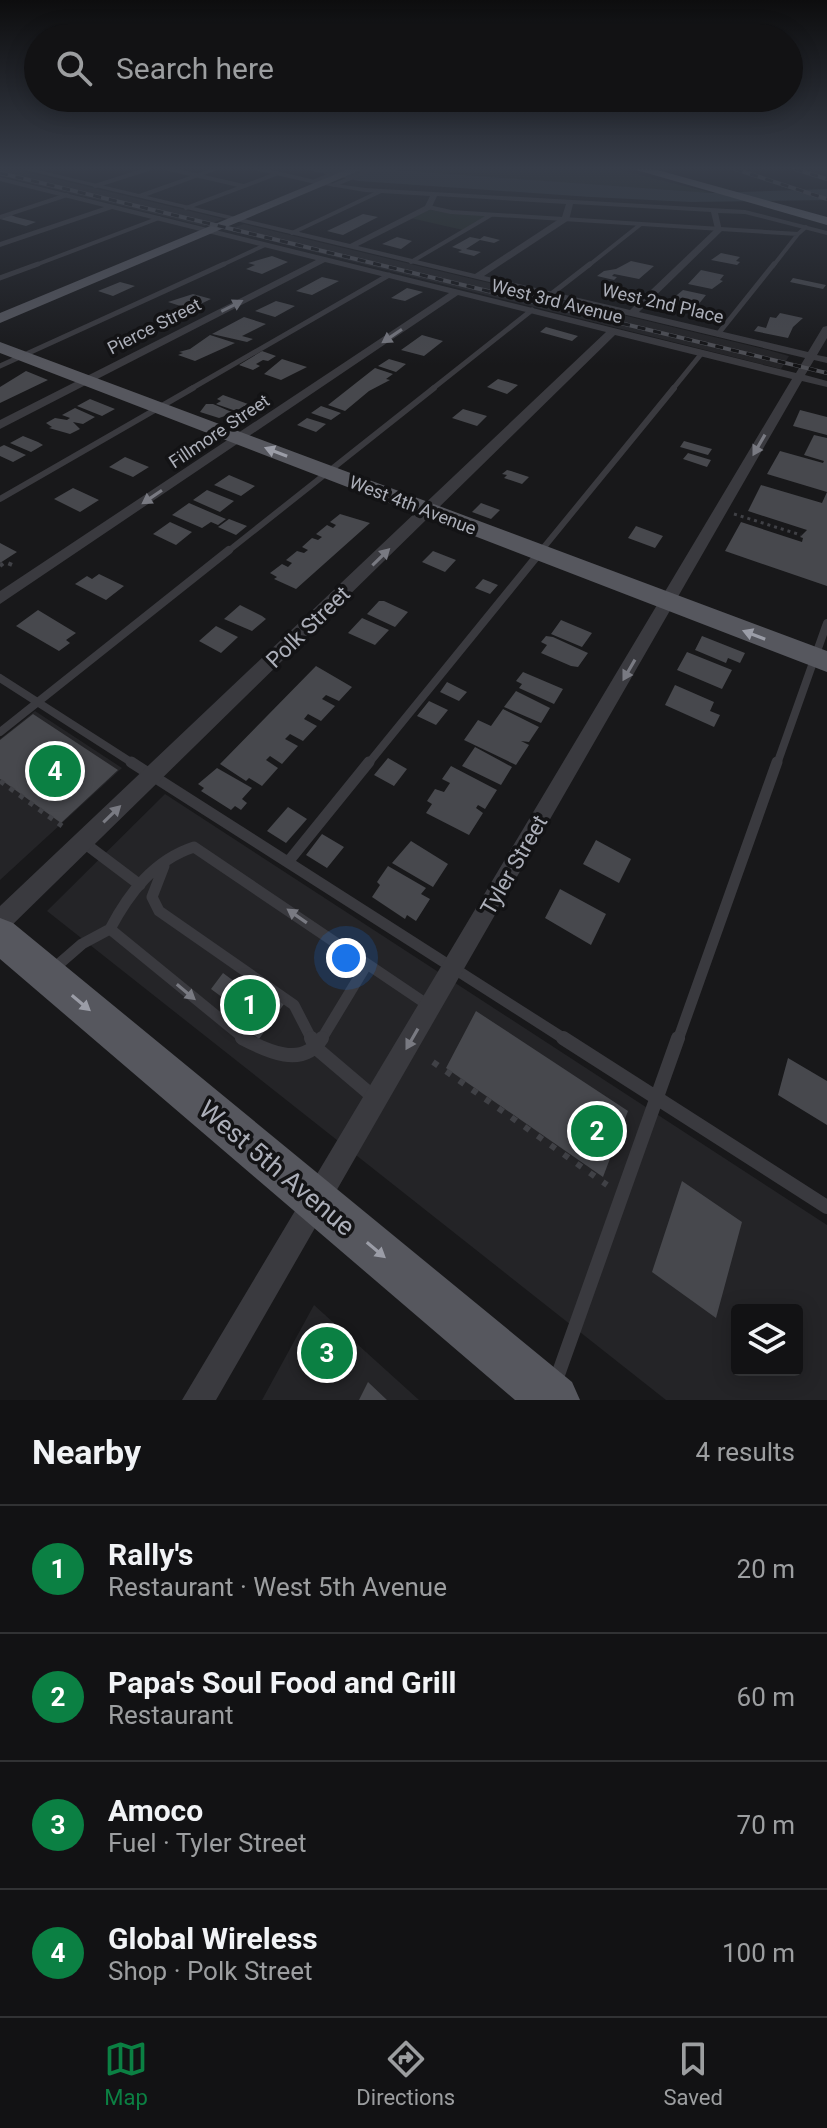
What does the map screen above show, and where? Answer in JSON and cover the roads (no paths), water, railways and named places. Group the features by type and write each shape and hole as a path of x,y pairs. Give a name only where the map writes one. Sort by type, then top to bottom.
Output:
{"main road":[{"path":"0,318 201,234"},
{"name":"West 4th Avenue","path":"0,347 820,660"},
{"name":"West 5th Avenue","path":"0,936 551,1399"}],"street":[{"path":"0,245 30,234"},
{"name":"West 3rd Avenue","path":"222,234 827,384"},
{"name":"West 2nd Place","path":"298,234 827,360"},
{"path":"350,247 375,234"},
{"path":"476,277 541,234"},
{"path":"632,314 714,234"},
{"name":"Pierce Street","path":"0,425 324,259"},
{"name":"Fillmore Street","path":"0,599 457,292"},
{"name":"Tyler Street","path":"198,1400 827,329"},
{"name":"Polk Street","path":"0,921 613,331"}],"lane":[{"path":"0,278 116,234"},
{"path":"411,262 458,234"},
{"path":"550,295 628,234"},
{"path":"718,334 798,234"},
{"path":"0,366 265,245"},
{"path":"0,499 389,275"},
{"path":"0,732 532,310"},
{"path":"288,862 702,353"},
{"path":"551,1399 820,660 827,623"},
{"path":"0,678 827,1207"},
{"path":"83,842 140,885"},
{"path":"47,974 82,944 110,929 123,903 167,859 178,851 194,847 431,1007"},
{"path":"167,859 152,897 159,911 294,1005 316,1048 377,1099"},
{"path":"110,929 243,1039 277,1055 295,1056 316,1048 367,964"}],"railway":[{"path":"254,234 827,373"}],"place":[{"name":"Global Wireless","path":"55,771"},
{"name":"Rally's","path":"250,1005"},
{"name":"Papa's Soul Food and Grill","path":"597,1131"},
{"name":"Amoco","path":"327,1353"}]}
